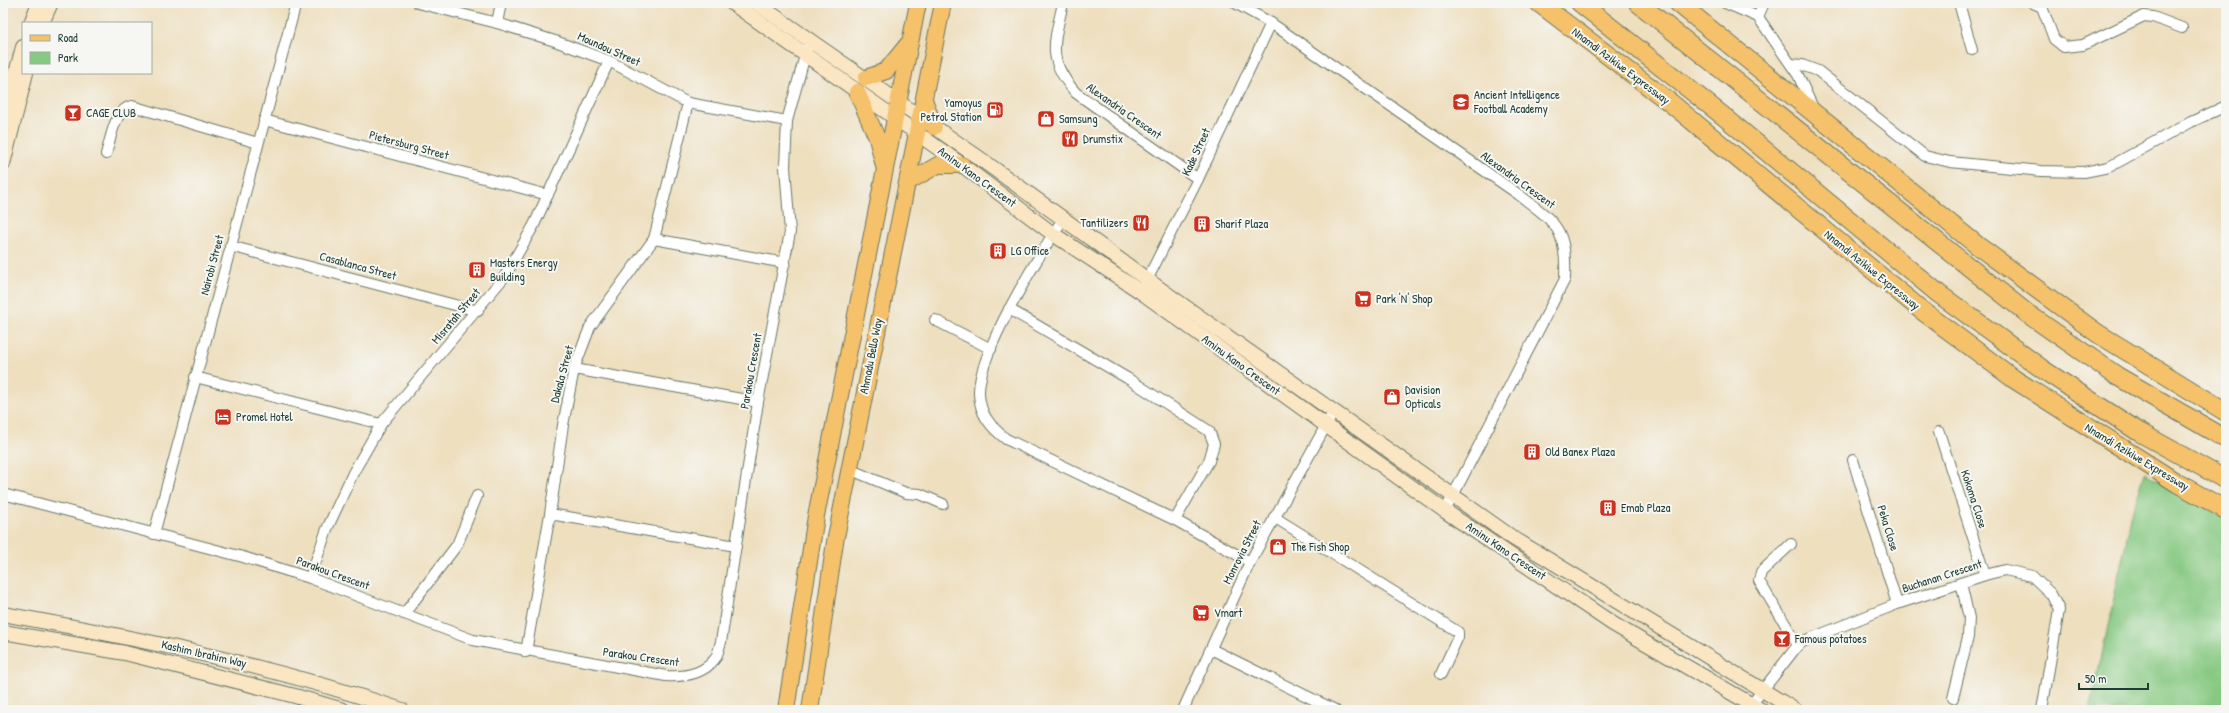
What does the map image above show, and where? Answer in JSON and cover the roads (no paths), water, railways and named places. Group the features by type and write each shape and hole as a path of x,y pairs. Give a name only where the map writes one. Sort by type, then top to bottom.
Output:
{"highway":[{"name":"Nnamdi Azikiwe Expressway","path":"1539,3 1672,104 1920,309 2014,379 2177,483 2226,510"},
{"name":"Nnamdi Azikiwe Expressway","path":"1580,3 1727,119 1939,294 2045,371 2139,432 2226,480"},
{"path":"1638,3 2028,314 2117,376 2226,439"},
{"path":"1678,3 1978,246 2096,334 2226,412"},
{"path":"1978,246 2028,314"}],"main road":[{"path":"31,22 39,3"},
{"path":"42,22 51,3"},
{"name":"Aminu Kano Crescent","path":"732,3 804,56 962,165 1053,234 1141,292 1445,511 1613,624 1756,707"},
{"name":"Aminu Kano Crescent","path":"756,3 866,78 1513,538 1795,710"},
{"name":"Ahmadu Bello Way","path":"786,710 816,516 918,3"},
{"name":"Ahmadu Bello Way","path":"810,710 835,542 918,134 927,122 925,99 943,3"},
{"path":"866,78 886,71 911,41"},
{"path":"3,121 22,51"},
{"path":"3,164 26,74"},
{"path":"857,92 877,138 885,171"},
{"path":"908,182 938,165 962,165"},
{"name":"Kashim Ibrahim Way","path":"3,614 130,637 252,665 402,710"},
{"name":"Kashim Ibrahim Way","path":"3,632 125,653 295,696 343,710"}],"street":[{"name":"Nairobi Street","path":"154,534 296,3"},
{"name":"Moundou Street","path":"418,3 497,23 555,41 609,61 688,103 787,121"},
{"path":"497,23 501,3"},
{"name":"Alexandria Crescent","path":"1062,3 1053,47 1056,60 1064,79 1076,93 1198,179"},
{"name":"Alexandria Crescent","path":"1235,3 1271,23 1518,194 1549,218 1558,228 1563,240 1566,255 1565,279 1445,511"},
{"path":"1725,3 1758,17 1802,82 1817,116"},
{"path":"1758,17 1764,3"},
{"path":"1959,3 1972,50"},
{"path":"2033,3 2042,7 2054,39 2064,48 2083,45 2144,16 2153,17 2182,28"},
{"name":"Kade Street","path":"1141,292 1198,179 1271,23"},
{"name":"Parakou Crescent","path":"3,494 243,557 310,578 473,640 526,652 666,676 684,677 701,671 715,659 720,642 758,402 790,232 785,167 787,121 804,56 810,40"},
{"name":"Misratah Street","path":"310,578 337,508 353,473 381,424 506,276 548,195 609,61"},
{"path":"1791,64 1802,65 1818,71 1925,156 1950,162 2041,172 2084,172 2109,167 2191,122 2226,106"},
{"name":"Dakala Street","path":"526,652 550,514 563,425 574,369 590,327 654,239 688,103"},
{"path":"106,154 120,112 125,107 132,106 258,143"},
{"name":"Pietersburg Street","path":"264,120 548,195"},
{"path":"1063,219 1009,309 980,375 979,394 982,412 991,427 1006,439 1175,520 1250,562"},
{"path":"654,239 785,263"},
{"name":"Casablanca Street","path":"230,246 478,311"},
{"path":"1009,309 1127,378 1209,431 1214,444 1209,461 1175,520"},
{"path":"935,320 991,349"},
{"path":"574,369 758,402"},
{"path":"195,377 381,424"},
{"name":"Monrovia Street","path":"1183,710 1250,562 1324,425 1334,411"},
{"name":"Kokoma Close","path":"1939,432 1985,575"},
{"name":"Peka Close","path":"1853,460 1898,604"},
{"path":"849,469 906,493 920,494 943,504"},
{"path":"404,614 450,557 464,531 478,496"},
{"path":"550,514 736,546"},
{"path":"1274,518 1458,632 1458,637 1441,674"},
{"path":"1791,544 1761,572 1759,581 1798,645"},
{"name":"Buchanan Crescent","path":"1756,707 1762,690 1798,645 1804,640 1898,604 1985,575 2005,570 2032,576 2042,583 2056,602 2059,610 2059,621 2042,710"},
{"path":"1953,698 1968,637 1967,606 1961,583"},
{"path":"1211,649 1335,710"}],"place":[{"name":"Ancient Intelligence Football Academy","path":"1461,102"},
{"name":"Yamoyus Petrol Station","path":"995,110"},
{"name":"CAGE CLUB","path":"73,113"},
{"name":"Samsung","path":"1046,119"},
{"name":"Drumstix","path":"1070,139"},
{"name":"Tantilizers","path":"1141,223"},
{"name":"Sharif Plaza","path":"1202,224"},
{"name":"LG Office","path":"998,251"},
{"name":"Masters Energy Building","path":"477,270"},
{"name":"Park 'N' Shop","path":"1363,299"},
{"name":"Davision Opticals","path":"1392,397"},
{"name":"Promel Hotel","path":"223,417"},
{"name":"Old Banex Plaza","path":"1532,452"},
{"name":"Emab Plaza","path":"1608,508"},
{"name":"The Fish Shop","path":"1278,547"},
{"name":"Vmart","path":"1201,613"},
{"name":"Famous potatoes","path":"1782,639"}]}
